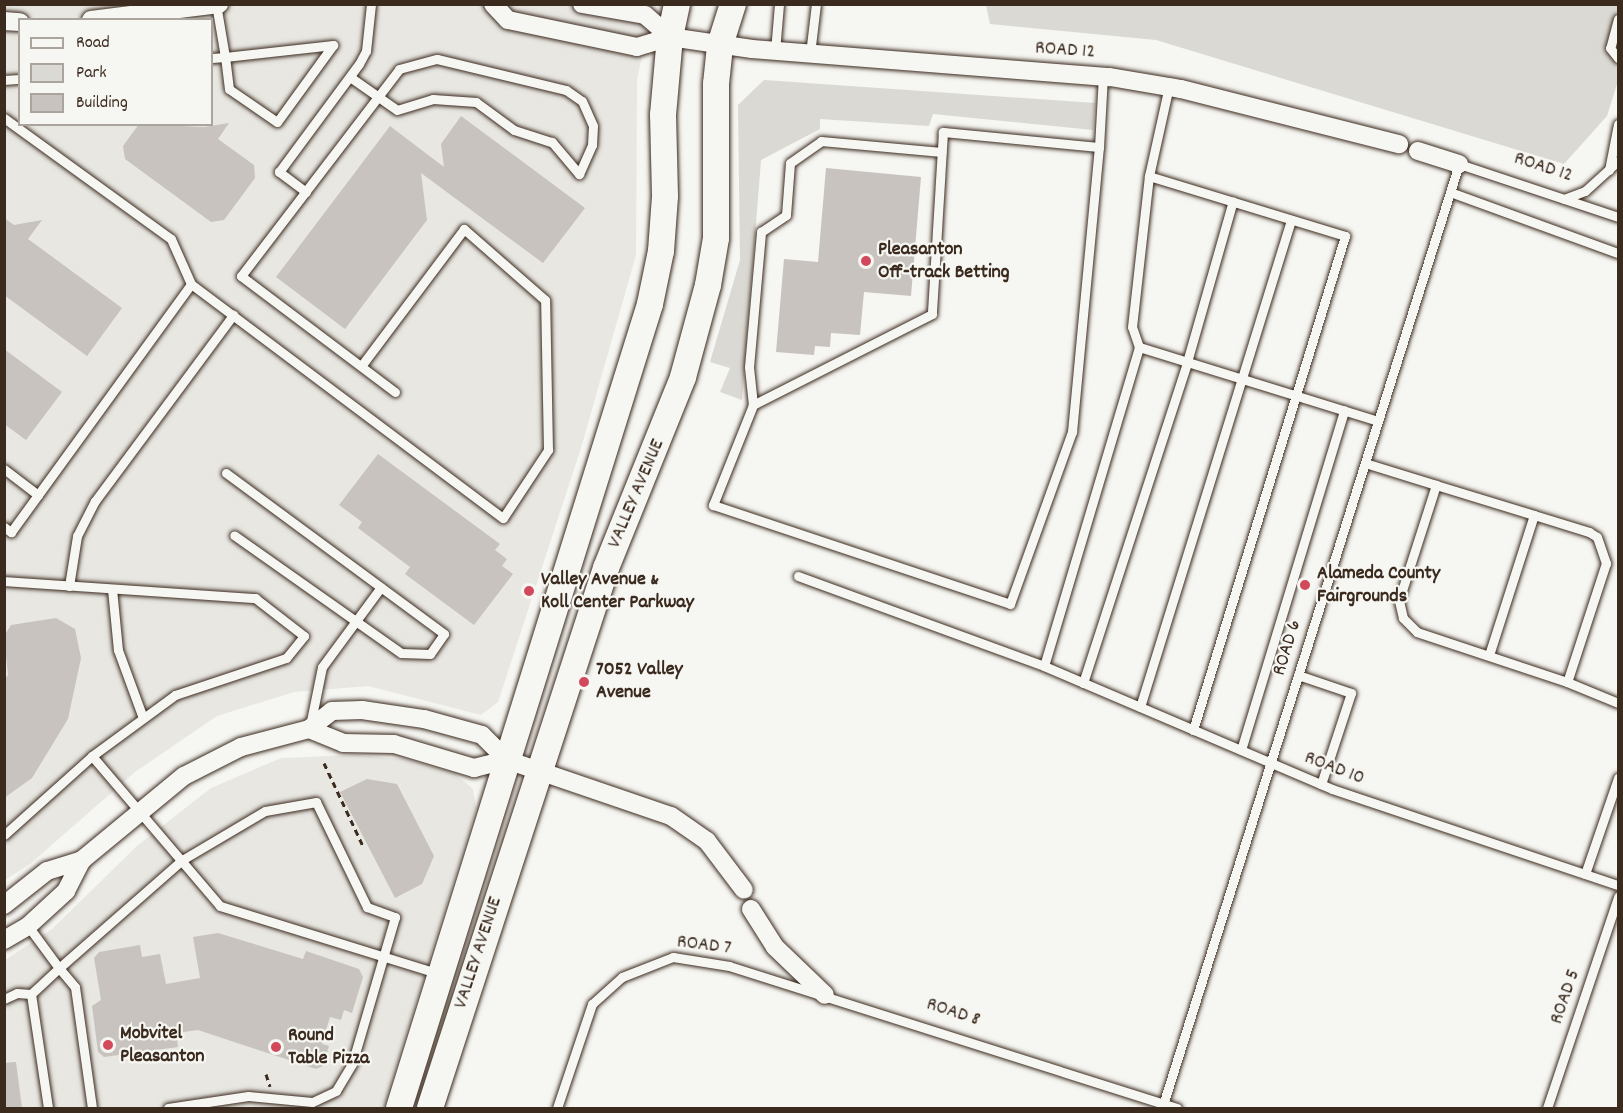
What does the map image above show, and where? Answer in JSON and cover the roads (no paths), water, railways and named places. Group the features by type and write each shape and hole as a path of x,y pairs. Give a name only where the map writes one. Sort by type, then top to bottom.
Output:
{"main road":[{"name":"VALLEY AVENUE","path":"399,1108 650,304 661,251 665,196 663,115 670,37 677,4"},
{"name":"VALLEY AVENUE","path":"430,1108 606,568 683,377 708,285 716,238 716,84 720,45 732,4"}],"street":[{"path":"493,4 508,20 637,47 670,37"},
{"path":"582,4 645,15 670,37"},
{"path":"108,18 217,5"},
{"name":"ROAD 12","path":"670,37 775,51 1103,76 1169,86 1399,144"},
{"name":"ROAD 12","path":"1418,151 1459,164"},
{"path":"4,940 28,926 66,891 82,860 141,810 211,760 267,737 309,729 332,711 362,710 424,719 482,735 507,760 671,816 707,842 744,890"},
{"path":"309,729 343,742 393,744 474,768 507,760"},
{"path":"4,905 47,871 82,860"},
{"name":"ROAD 8","path":"752,909 775,947 825,995"}],"lane":[{"path":"306,192 279,172 350,77 366,51 371,4"},
{"path":"775,51 779,4"},
{"path":"810,54 816,4"},
{"path":"213,58 225,57 236,56 333,45 278,122 229,89 225,57 217,5"},
{"path":"1618,19 1610,48 1618,58"},
{"path":"350,77 378,96 398,110 433,99 476,102 514,130 552,142 579,174 592,145 590,113 582,101 566,90 438,59 399,69 378,96 242,276 395,392"},
{"path":"942,152 821,141 790,163 786,214 761,232 749,367 753,405 713,505 1011,604 1072,432 1099,147 1103,76"},
{"path":"1044,666 1139,347 1132,327 1149,176 1169,86"},
{"path":"4,118 171,239 191,284 503,518 548,450 545,300 464,229 361,366"},
{"path":"1609,170 1618,124"},
{"path":"753,405 932,314 944,132 1099,147"},
{"path":"1564,199 1586,191 1618,161"},
{"name":"ROAD 6","path":"1163,1106 1459,164"},
{"name":"ROAD 12","path":"1459,164 1618,217"},
{"path":"1149,176 1345,236 1193,730"},
{"path":"1450,192 1618,254"},
{"path":"1083,683 1187,362 1233,201"},
{"path":"1140,707 1291,220"},
{"path":"4,527 11,532 191,284"},
{"path":"69,586 77,536 95,501 233,315"},
{"path":"1139,347 1378,421"},
{"path":"1241,750 1344,410"},
{"path":"1365,463 1589,532 1605,554 1567,682"},
{"path":"4,469 38,495"},
{"path":"226,473 444,634 430,654 401,653 234,535"},
{"path":"1436,484 1402,590 1400,609 1417,632 1567,682 1618,703"},
{"path":"1489,655 1534,515"},
{"name":"ROAD 10","path":"798,576 1044,666 1321,784 1618,885"},
{"path":"4,581 255,598 304,636 286,658 175,695 92,756 4,836"},
{"path":"309,729 322,667 381,587"},
{"path":"112,589 118,650 143,718"},
{"path":"1298,675 1351,693 1321,784"},
{"path":"92,756 141,810 220,906 442,975"},
{"path":"1586,874 1618,778"},
{"path":"4,999 17,993 31,994 182,860 265,811 316,802 367,907 395,917 352,1064 336,1091 312,1102 248,1096 168,1108"},
{"name":"ROAD 5","path":"1547,1108 1618,897"},
{"path":"28,926 75,987 92,1108"},
{"name":"ROAD 7","path":"557,1108 592,1004 622,977 673,957 729,966 825,995"},
{"path":"31,994 48,1108"},
{"name":"ROAD 8","path":"825,995 1163,1106 1177,1108"}],"place":[{"name":"Pleasanton Off-track Betting","path":"866,261"},
{"name":"Alameda County Fairgrounds","path":"1305,585"},
{"name":"Valley Avenue & Koll Center Parkway","path":"529,591"},
{"name":"7052 Valley Avenue","path":"584,682"},
{"name":"Mobvitel Pleasanton","path":"108,1045"},
{"name":"Round Table Pizza","path":"276,1047"}]}
